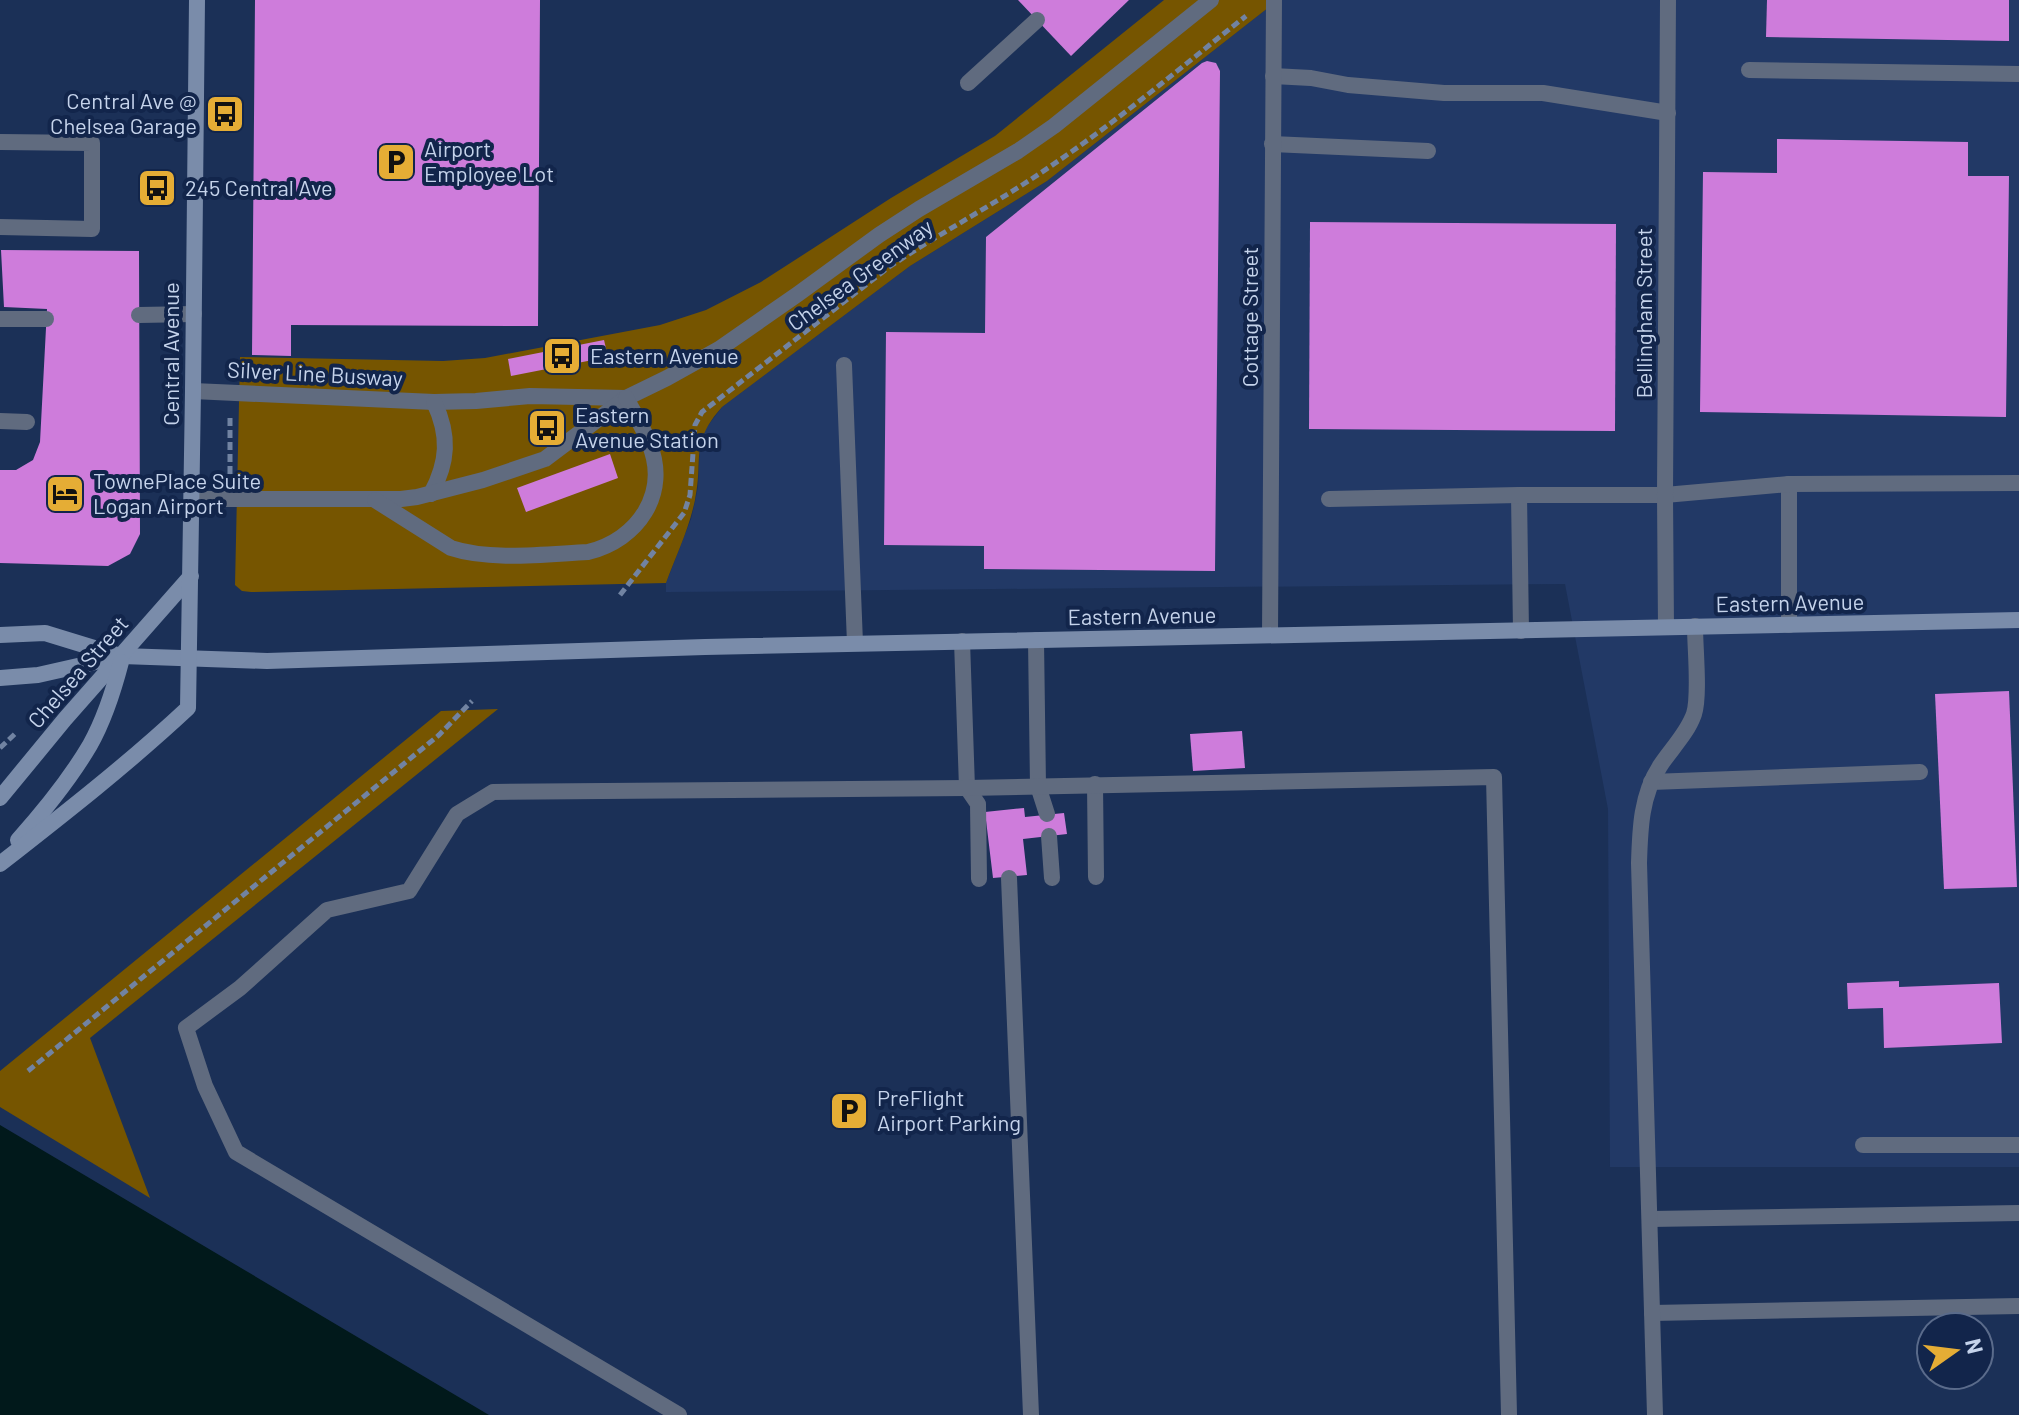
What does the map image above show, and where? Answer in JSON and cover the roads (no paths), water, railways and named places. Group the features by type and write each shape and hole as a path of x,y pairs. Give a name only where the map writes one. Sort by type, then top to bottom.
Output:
{"main road":[{"name":"Central Avenue","path":"0,862 119,770 188,708 197,0"},
{"name":"Chelsea Street","path":"0,798 191,576"},
{"name":"Eastern Avenue","path":"122,656 267,661 855,643 2019,620"},
{"path":"0,635 45,633 122,656"},
{"path":"0,678 38,675 122,656"},
{"path":"0,862 49,803 92,742 122,656"}],"street":[{"path":"192,499 401,499 483,480 545,459 626,398 719,349 905,218 1018,151 1054,126 1211,0"},
{"name":"Cottage Street","path":"1270,635 1274,0"},
{"name":"Bellingham Street","path":"1666,627 1668,0"},
{"path":"968,83 1037,20"},
{"path":"1749,70 2019,74"},
{"path":"1273,76 1444,93 1543,93 1668,113"},
{"path":"0,142 92,143 92,229 0,227"},
{"path":"1272,144 1428,151"},
{"path":"139,315 194,314"},
{"path":"0,319 46,319"},
{"path":"844,365 855,643"},
{"name":"Silver Line Busway","path":"193,391 434,402 530,396 626,398"},
{"path":"373,499 451,548 463,552 497,555 600,549 635,526 644,515 654,489 654,459 650,444 626,398"},
{"path":"431,494 442,469 445,439 444,426 434,402"},
{"path":"0,421 27,422"},
{"path":"1329,499 1665,495 1789,484 2019,483"},
{"path":"1789,484 1789,625"},
{"path":"1519,495 1521,631"},
{"path":"1655,1415 1639,863 1641,820 1651,782 1685,732 1694,712 1697,691 1695,626"},
{"path":"1036,640 1038,786 1047,814"},
{"path":"962,641 967,788 978,804 979,879"},
{"path":"1651,782 1920,772"},
{"path":"679,1415 236,1152 205,1086 186,1028 240,988 327,910 409,891 457,814 493,792 967,788 1494,777 1509,1415"},
{"path":"1095,784 1096,877"},
{"path":"1049,836 1052,878"},
{"path":"1009,878 1031,1415"},
{"path":"1863,1145 2019,1145"},
{"path":"1650,1219 2019,1213"},
{"path":"1652,1313 2019,1306"}],"place":[{"name":"Central Ave @ Chelsea Garage","path":"225,114"},
{"name":"Airport Employee Lot","path":"396,162"},
{"name":"245 Central Ave","path":"157,188"},
{"name":"Eastern Avenue","path":"562,356"},
{"name":"Eastern Avenue Station","path":"547,428"},
{"name":"TownePlace Suite Logan Airport","path":"65,494"},
{"name":"PreFlight Airport Parking","path":"849,1111"}]}
